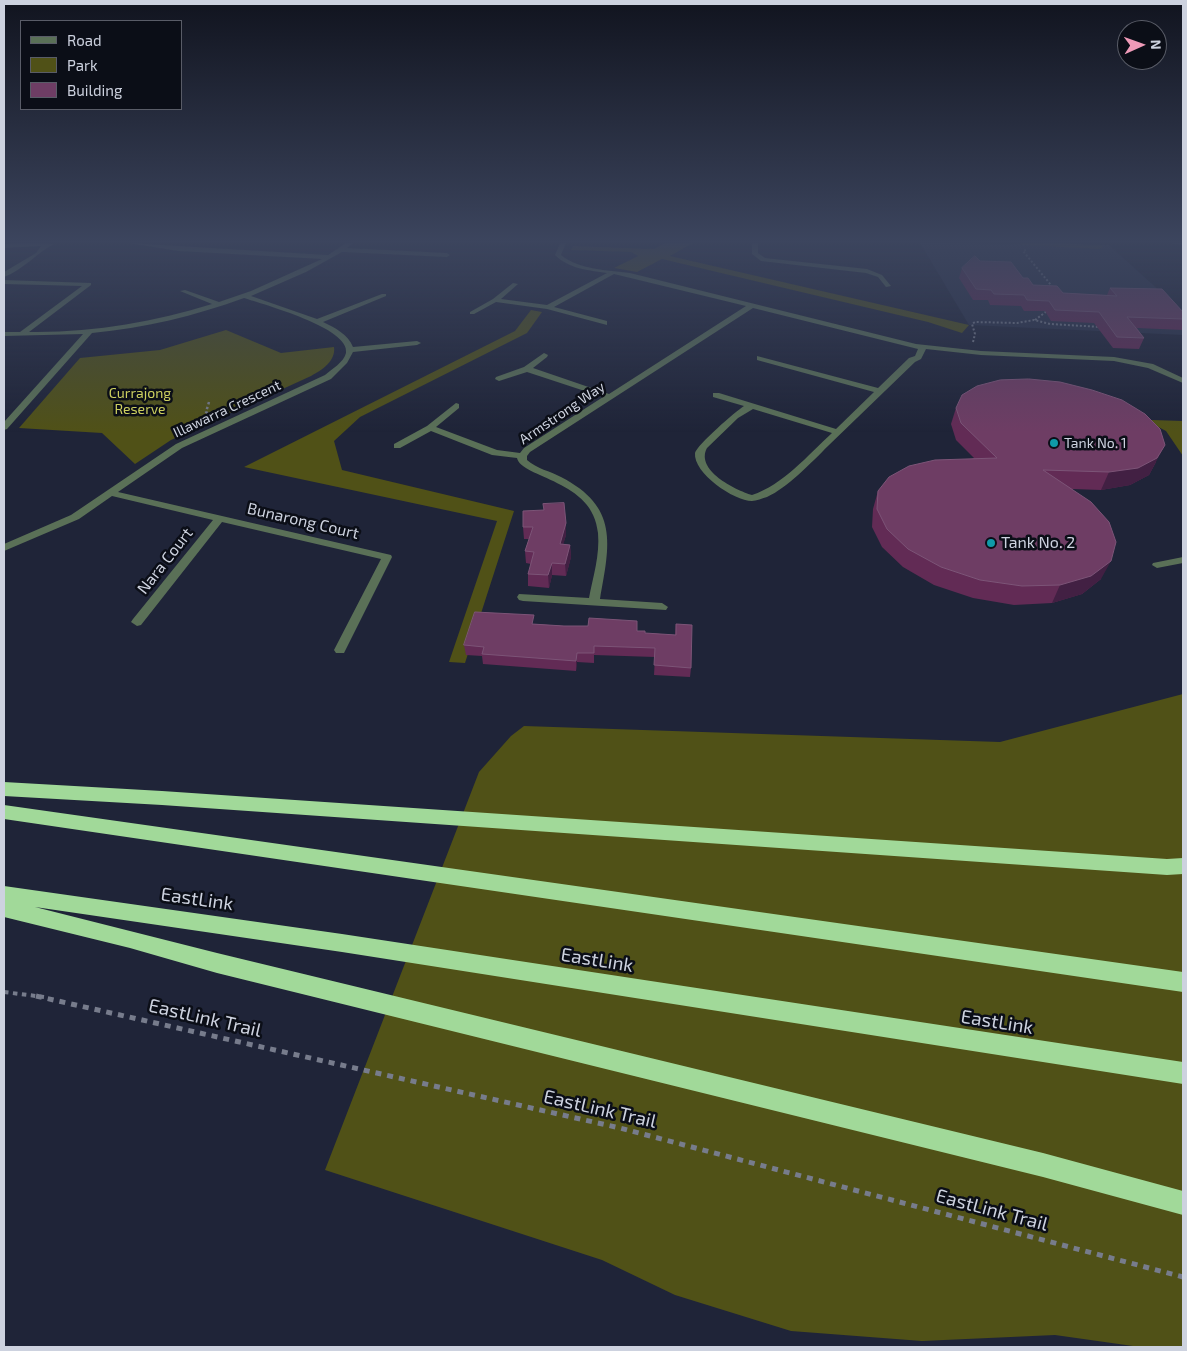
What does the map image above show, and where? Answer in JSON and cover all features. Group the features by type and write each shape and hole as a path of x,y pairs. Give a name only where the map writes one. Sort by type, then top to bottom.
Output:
{"highway":[{"path":"4,789 1183,866"},
{"path":"4,812 1183,982"},
{"name":"EastLink","path":"4,894 342,943 1183,1073"},
{"path":"4,908 217,963 1033,1163 1183,1203"}],"street":[{"path":"21,335 60,306"},
{"path":"4,334 89,332 160,321 216,306"},
{"path":"273,306 317,322 338,332 345,337 350,350 417,342"},
{"path":"317,322 357,306"},
{"path":"472,313 484,306"},
{"path":"541,306 604,323"},
{"path":"751,306 919,346 981,353 1114,359 1150,366 1183,381"},
{"name":"Armstrong Way","path":"594,601 605,541 604,528 598,514 589,501 573,487 558,478 526,466 522,461 522,456 527,450 751,306"},
{"path":"4,428 89,332"},
{"path":"752,406 740,411 700,451 701,461 715,481 746,497 752,498 765,494 781,484 912,360 918,357 919,346"},
{"name":"Illawarra Crescent","path":"4,548 65,522 179,446 328,377 343,362 350,350"},
{"path":"499,379 527,368 544,355"},
{"path":"760,358 879,391"},
{"path":"527,368 610,397"},
{"path":"716,396 838,432"},
{"path":"397,446 430,428 456,406"},
{"path":"430,428 502,455 522,456"},
{"name":"Bunarong Court","path":"111,493 387,557 340,650"},
{"name":"Nara Court","path":"137,622 219,519"},
{"path":"1157,565 1183,560"},
{"path":"523,597 662,607"}],"path":[{"path":"972,348 973,323 1022,323 1034,320 1046,312"},
{"path":"1034,320 1050,324 1106,327"},
{"path":"209,402 206,412 208,415 218,417"},
{"name":"EastLink Trail","path":"4,992 42,997 620,1128 1183,1277"}],"shaded area":[{"path":"958,306 1176,306 1183,312 1183,335 969,325"}],"green space":[{"path":"861,306 887,306 969,325 962,333 928,322"},
{"path":"531,310 542,312 527,333 360,417 334,441 342,470 514,511 465,663 449,662 497,521 244,467 515,331"},
{"name":"Currajong Reserve","path":"226,330 281,353 334,347 333,357 320,371 311,376 171,440 135,464 102,433 19,428 80,358 160,350"},
{"path":"1147,421 1183,421 1183,456 1166,431"},
{"path":"1183,694 1183,1347 1140,1347 1055,1335 922,1341 791,1331 675,1295 602,1260 325,1170 479,772 511,736 524,726 1000,742"}],"building":[{"path":"1052,306 1178,306 1183,312 1183,319 1127,317 1144,338 1117,337 1099,312 1055,310"},
{"path":"1029,379 1060,382 1122,400 1145,414 1160,429 1165,445 1157,458 1138,468 1109,472 1043,470 1091,502 1109,522 1116,542 1111,561 1091,576 1060,585 1022,586 980,580 941,567 908,549 887,529 877,509 878,491 889,477 909,466 935,460 997,458 961,423 956,408 962,395 977,386 1000,380"},
{"path":"564,503 566,523 560,544 570,545 565,564 552,563 548,575 528,574 534,552 525,551 533,527 523,527 523,511 544,510 543,504"},
{"path":"475,612 534,615 532,624 564,626 588,626 589,618 637,621 637,631 676,635 676,624 692,625 691,668 654,665 655,648 594,646 594,653 577,653 576,661 482,654 484,647 464,645"}],"place":[{"name":"Tank No. 1","path":"1054,443"},
{"name":"Tank No. 2","path":"991,543"}]}
